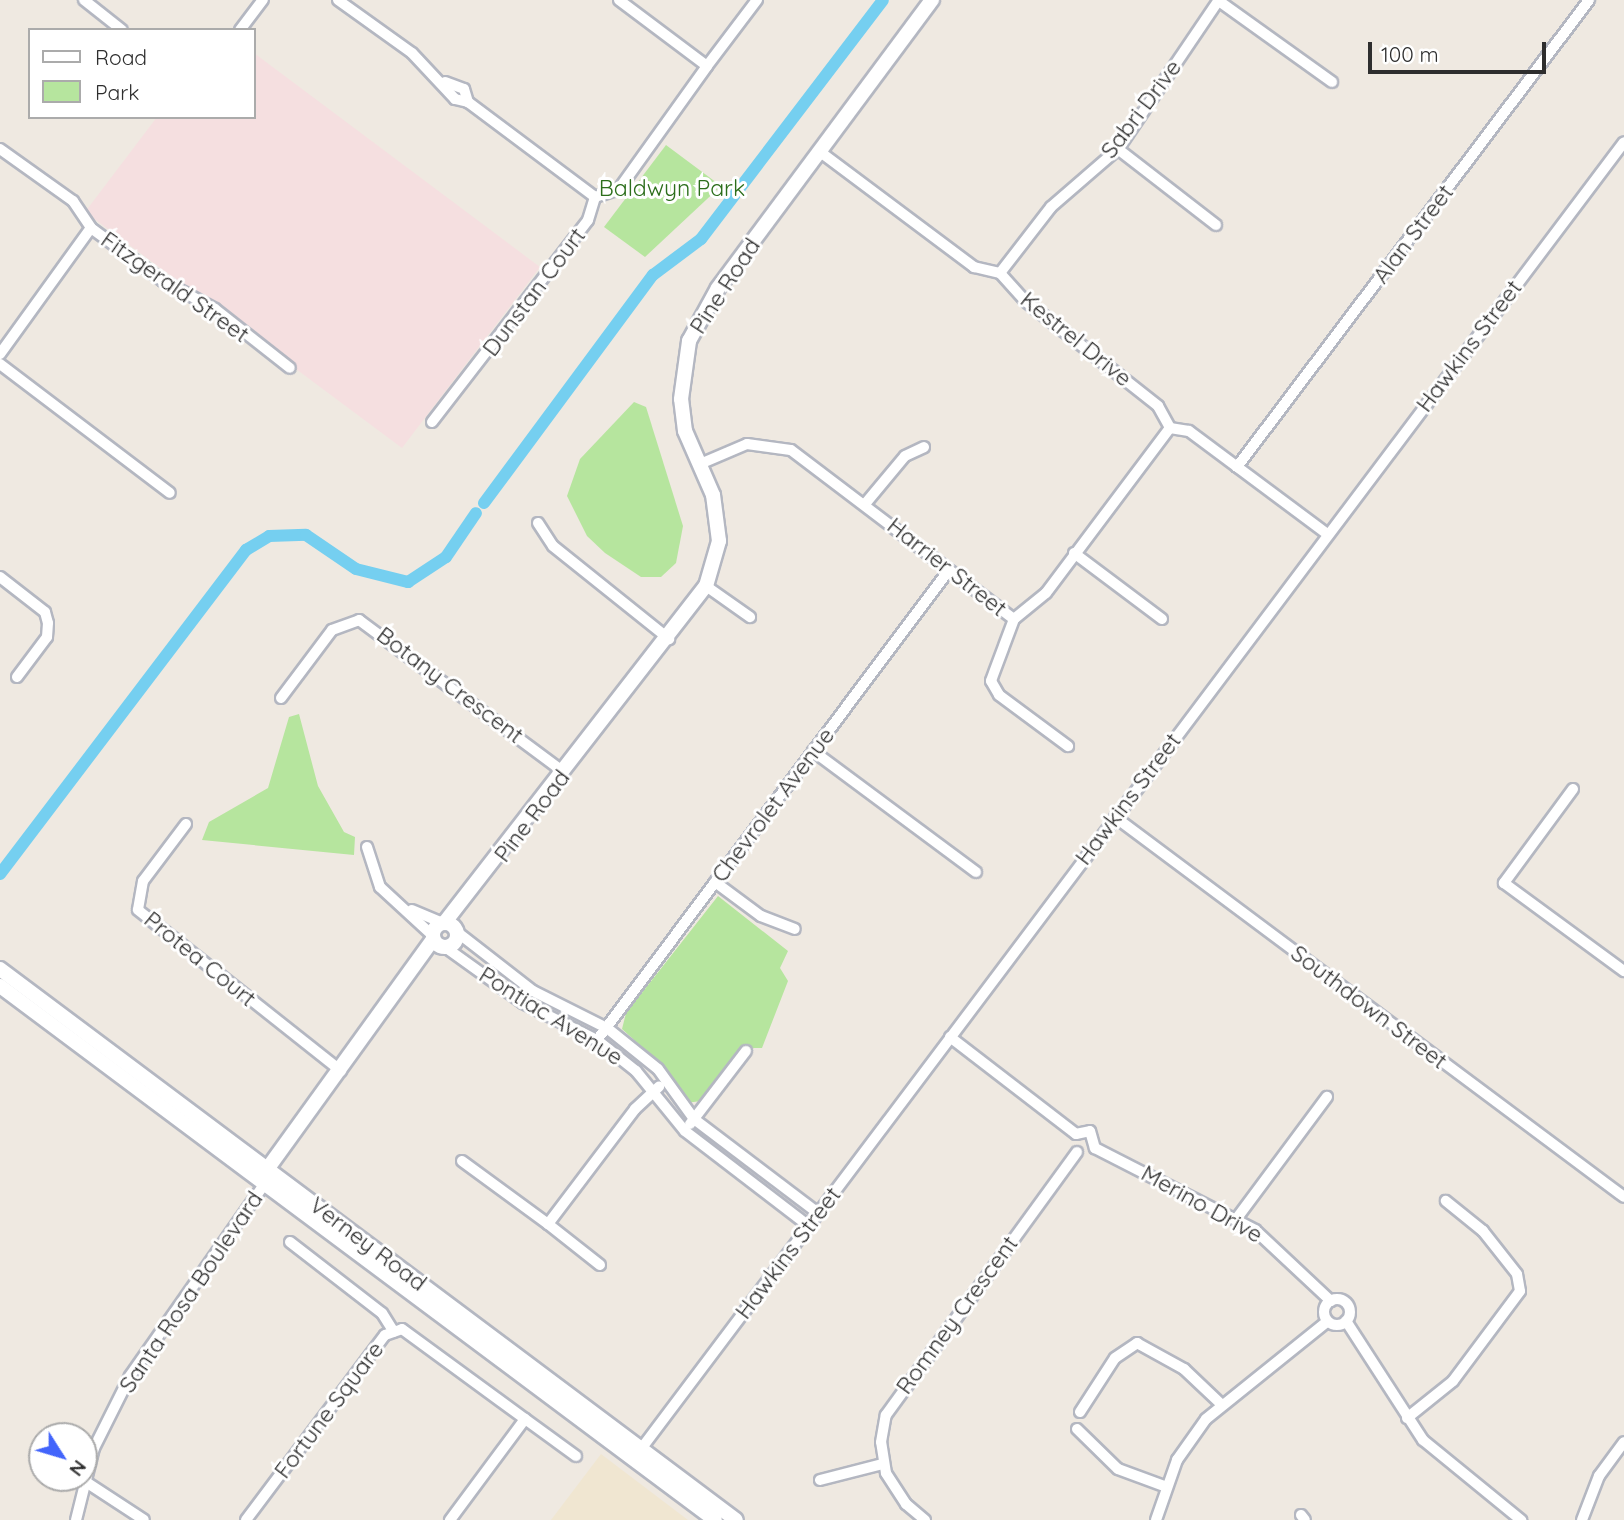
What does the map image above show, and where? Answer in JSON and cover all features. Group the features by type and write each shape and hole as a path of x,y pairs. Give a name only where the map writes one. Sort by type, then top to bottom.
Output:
{"street":[{"path":"84,0 119,28"},
{"path":"242,28 263,0"},
{"path":"338,0 445,82 464,89 468,102 595,197 619,189 757,0"},
{"path":"619,0 707,66"},
{"name":"Pine Road","path":"439,942 443,922 483,881 564,772 669,639 706,586 719,541 713,495 685,431 681,399 689,341 718,288 932,0"},
{"name":"Alan Street","path":"1237,467 1589,0"},
{"path":"1219,1 1332,82"},
{"name":"Sabri Drive","path":"1000,273 1051,206 1118,149 1219,1"},
{"name":"Hawkins Street","path":"638,1453 1624,142"},
{"name":"Fitzgerald Street","path":"0,149 73,201 91,228 163,281 215,309 290,368"},
{"path":"1118,149 1216,225"},
{"name":"Kestrel Drive","path":"819,152 974,267 1000,273 1024,300 1158,406 1170,428"},
{"name":"Dunstan Court","path":"432,422 589,220 595,197"},
{"path":"0,354 91,228"},
{"path":"0,364 170,493"},
{"path":"1170,428 1189,431 1327,534"},
{"name":"Harrier Street","path":"699,464 747,444 770,445 791,450 1014,619 1046,593 1073,553 1170,428"},
{"path":"865,504 905,456 923,447"},
{"path":"538,523 553,546 669,639"},
{"path":"1073,553 1162,619"},
{"name":"Chevrolet Avenue","path":"597,1040 948,569"},
{"path":"0,577 45,612 48,623 47,636 17,677"},
{"path":"706,586 750,617"},
{"path":"1014,619 991,681 999,695 1068,746"},
{"name":"Botany Crescent","path":"281,698 332,630 359,620 564,772"},
{"path":"813,751 976,872"},
{"path":"1573,789 1504,883 1624,971"},
{"name":"Southdown Street","path":"1115,817 1622,1191"},
{"name":"Protea Court","path":"186,824 143,881 138,910 341,1071"},
{"path":"367,847 380,887 409,909 443,922 457,932"},
{"name":"Pine Road","path":"439,942 457,932 483,881"},
{"path":"715,882 761,916 795,929"},
{"name":"Pontiac Avenue","path":"409,909 439,942 523,1003 597,1040 655,1091 685,1131 808,1226"},
{"name":"Pontiac Avenue","path":"457,932 533,991 607,1028 667,1081 694,1119 818,1213"},
{"path":"264,1177 439,942"},
{"name":"Verney Road","path":"0,969 264,1177"},
{"name":"Verney Road","path":"0,986 638,1453 736,1520"},
{"path":"950,1037 1076,1134 1077,1152 1095,1148"},
{"path":"685,1131 746,1051"},
{"path":"548,1224 655,1091 667,1081"},
{"path":"1237,1218 1327,1097"},
{"name":"Merino Drive","path":"1076,1134 1090,1131 1095,1148 1237,1218 1294,1260 1331,1301 1346,1303 1346,1321"},
{"name":"Romney Crescent","path":"883,1464 886,1415 899,1390 1077,1152"},
{"path":"462,1161 600,1265"},
{"name":"Santa Rosa Boulevard","path":"98,1440 130,1376 264,1177"},
{"path":"1407,1419 1453,1381 1520,1291 1517,1274 1483,1231 1446,1201"},
{"path":"290,1242 382,1313 394,1332"},
{"path":"1328,1321 1331,1301"},
{"path":"1156,1520 1167,1487 1191,1438 1221,1404 1328,1321 1346,1321 1407,1419 1451,1468 1521,1520"},
{"name":"Fortune Square","path":"246,1520 385,1335 402,1329 525,1419"},
{"path":"1080,1412 1115,1358 1137,1343 1184,1369 1221,1404"},
{"path":"450,1520 525,1419 576,1455"},
{"path":"1077,1429 1118,1469 1167,1487"},
{"path":"1582,1520 1599,1476 1624,1442"},
{"name":"Verney Road","path":"638,1453 715,1520"},
{"path":"820,1480 883,1464 901,1498 925,1520"},
{"path":"98,1490 144,1520"},
{"name":"Santa Rosa Boulevard","path":"76,1520 83,1492"}],"shaded area":[{"path":"256,54 540,267 402,448 85,212 155,119 256,119"},
{"path":"601,1454 688,1520 551,1520"}],"green space":[{"name":"Baldwyn Park","path":"666,145 721,186 645,257 604,227"},
{"path":"634,402 646,407 683,526 676,563 661,577 641,577 605,553 587,536 567,496 580,459"},
{"path":"299,714 318,786 344,832 355,837 354,855 202,840 209,822 268,788 289,717"},
{"path":"718,896 788,951 780,968 788,981 762,1048 742,1048 701,1101 686,1103 663,1066 622,1029 626,1013"}],"waterway":[{"path":"484,503 653,275 701,239 883,0"},
{"path":"0,874 246,550 269,536 306,535 356,569 408,582 446,557 476,513"}]}
